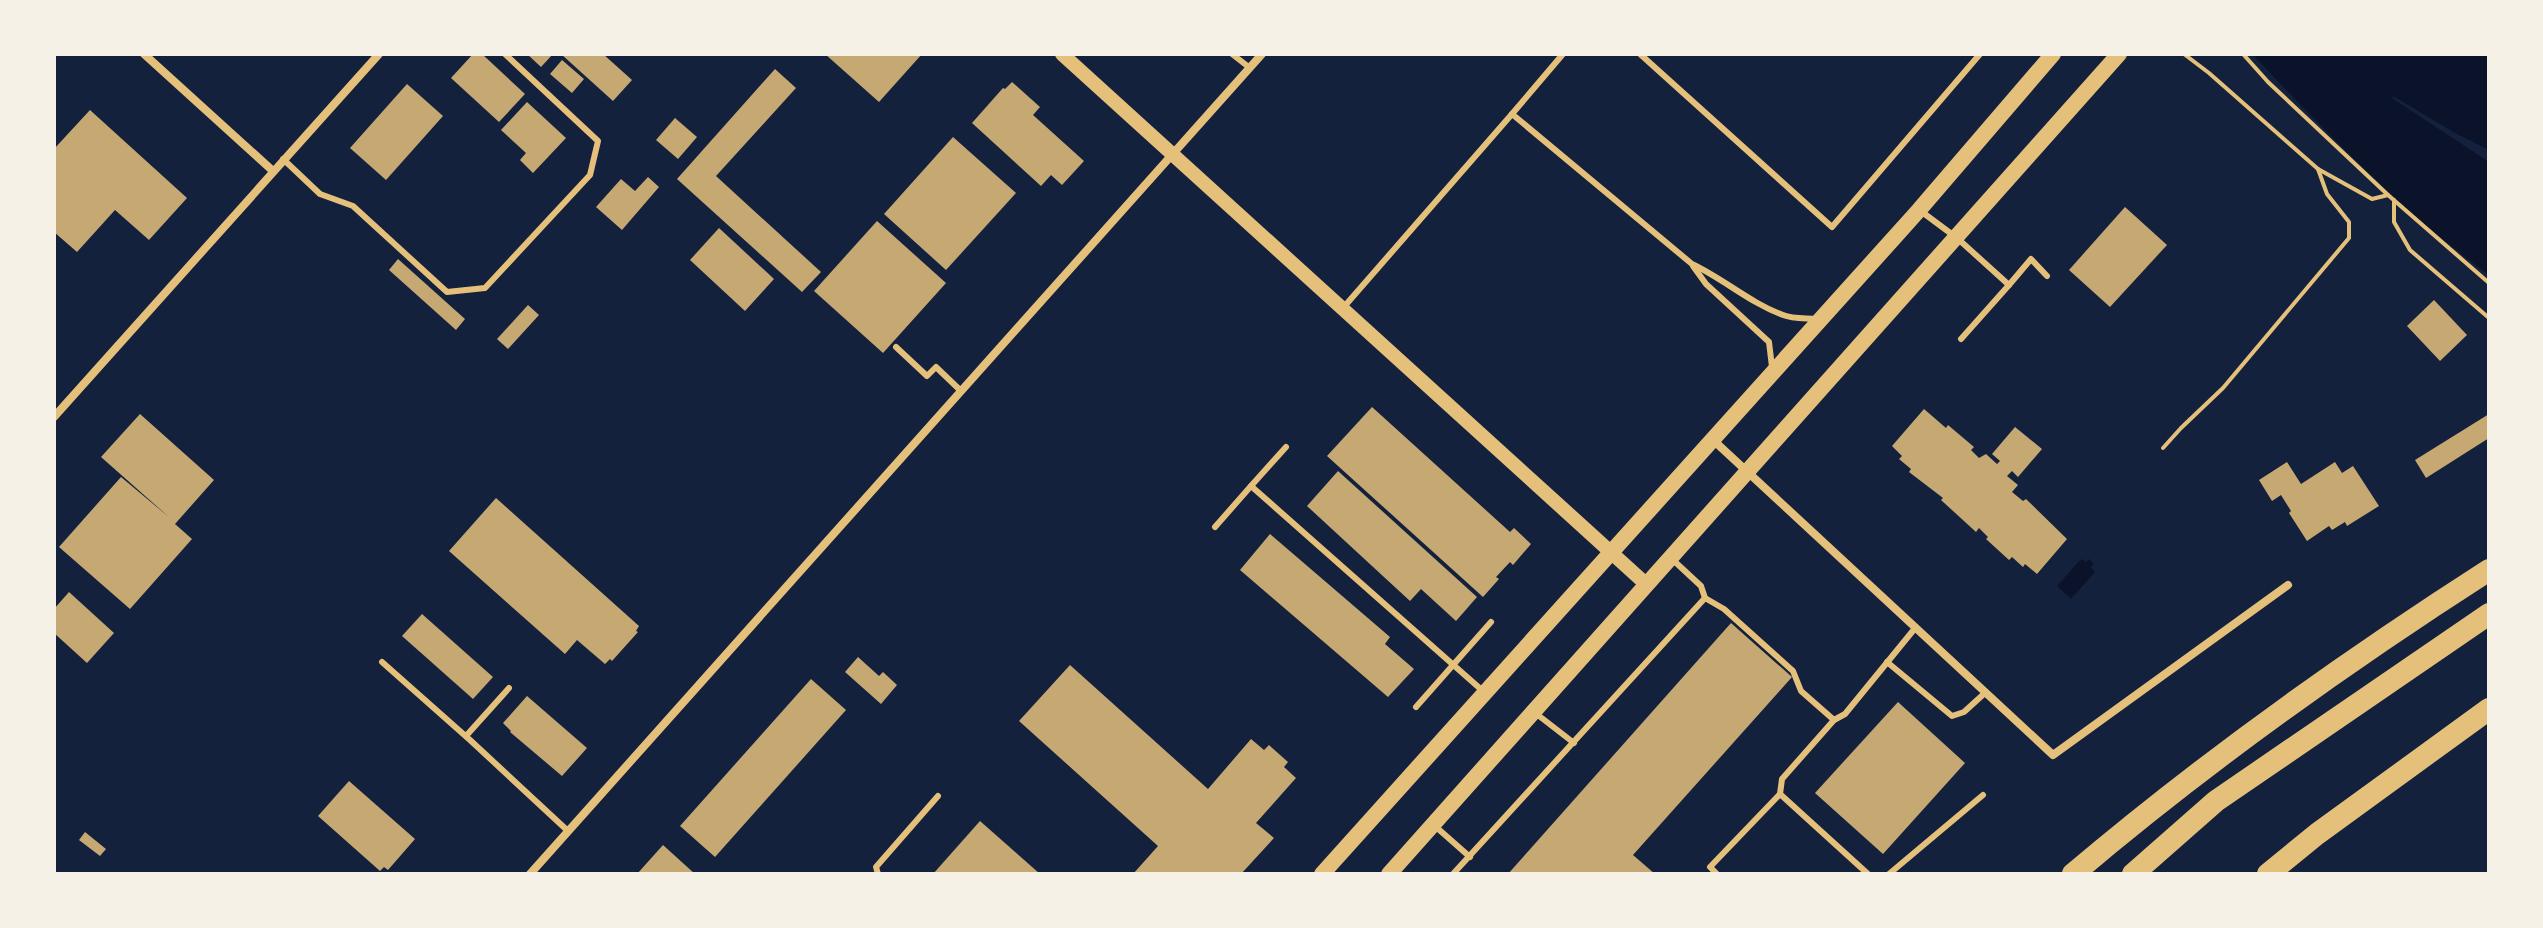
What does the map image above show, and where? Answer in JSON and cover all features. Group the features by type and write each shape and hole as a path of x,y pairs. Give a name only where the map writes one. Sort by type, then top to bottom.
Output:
{"highway":[{"path":"2073,874 2280,711 2489,570"},
{"path":"2133,874 2216,801 2489,614"},
{"path":"2268,874 2317,834 2489,709"}],"main road":[{"path":"1322,874 1919,210 2053,54"},
{"path":"1389,874 2119,54"}],"street":[{"path":"144,54 273,171"},
{"path":"54,417 379,54"},
{"path":"1062,54 1647,585"},
{"path":"530,874 1262,54"},
{"path":"1712,439 2053,755 2288,585"}],"lane":[{"path":"283,159 320,194 353,206 447,292 485,288 590,175 598,141 505,54"},
{"path":"1232,54 1250,68"},
{"path":"1343,308 1563,54"},
{"path":"1640,54 1832,227 1980,54"},
{"path":"1512,114 1691,263 1706,284 1769,342 1772,372"},
{"path":"1919,210 1957,238 2009,285"},
{"path":"1961,339 2031,259 2047,276"},
{"path":"1691,263 1786,317 1819,320"},
{"path":"896,347 927,376 938,365 961,391"},
{"path":"1215,527 1286,447"},
{"path":"1251,486 1484,692"},
{"path":"1671,558 1701,586 1705,598 1724,609 1793,671 1801,691 1834,720"},
{"path":"1453,874 1705,598"},
{"path":"1416,707 1491,622"},
{"path":"1717,874 1710,867 1780,794 1782,779 1834,720 1845,714 1916,627"},
{"path":"382,662 568,831"},
{"path":"1887,662 1952,716 1964,712 1986,692"},
{"path":"466,736 509,688"},
{"path":"1534,712 1574,743"},
{"path":"1780,794 1868,874"},
{"path":"1889,874 1983,795"},
{"path":"878,874 876,867 938,796"},
{"path":"1433,824 1470,857"}],"path":[{"path":"2184,54 2318,169 2372,199 2388,195"},
{"path":"2243,54 2268,82 2388,195 2489,283"},
{"path":"2163,448 2223,388 2349,238 2349,222 2327,194 2318,169"},
{"path":"2394,200 2394,222 2410,250 2489,318"}],"water":[{"path":"2252,54 2489,54 2489,150 2392,98 2489,162 2489,275 2395,198"},
{"path":"2081,559 2086,562 2089,559 2094,564 2091,567 2095,572 2071,599 2057,586"}],"building":[{"path":"473,54 482,54 525,94 499,122 451,78"},
{"path":"527,54 553,54 541,67"},
{"path":"561,54 603,54 632,80 613,101"},
{"path":"825,54 922,54 879,102"},
{"path":"562,60 584,79 572,93 550,74"},
{"path":"775,69 796,88 716,176 821,272 802,292 677,179"},
{"path":"1012,82 1040,107 1033,115 1084,161 1062,185 1051,175 1041,186 972,123"},
{"path":"407,84 443,116 386,180 350,148"},
{"path":"527,102 566,138 533,173 520,160 526,153 501,130"},
{"path":"90,110 187,198 149,240 115,210 77,252 54,232 54,149"},
{"path":"675,118 697,137 678,159 656,140"},
{"path":"953,137 1016,193 946,270 884,214"},
{"path":"648,177 659,187 622,230 596,207 621,179 635,191"},
{"path":"2125,207 2167,245 2110,307 2069,270"},
{"path":"877,221 946,283 883,353 814,291"},
{"path":"719,228 774,279 745,311 690,260"},
{"path":"398,259 465,319 456,330 389,270"},
{"path":"2434,300 2467,335 2440,361 2407,326"},
{"path":"528,305 539,315 508,349 497,339"},
{"path":"1372,407 1510,532 1514,528 1531,544 1513,565 1510,562 1496,577 1499,579 1483,597 1327,456"},
{"path":"1924,409 1974,447 1971,450 1979,458 1986,454 1997,464 2000,461 1992,454 2015,427 2042,449 2018,477 2012,471 2007,476 2018,485 2012,492 2023,501 2026,499 2067,539 2037,574 2012,557 2009,560 1986,539 1988,537 1979,528 1976,532 1941,500 1943,498 1909,472 1911,469 1899,459 1902,456 1892,446"},
{"path":"140,414 214,480 175,524 192,539 130,609 59,547 121,477 170,518 101,457"},
{"path":"2489,414 2489,438 2426,478 2415,460"},
{"path":"2287,462 2301,484 2335,462 2342,473 2353,466 2379,506 2347,526 2345,522 2332,530 2329,526 2307,541 2281,495 2272,501 2259,480"},
{"path":"1338,471 1477,597 1456,621 1421,589 1410,601 1307,506"},
{"path":"496,498 639,626 638,632 612,661 610,659 605,664 577,640 565,654 449,551"},
{"path":"1270,534 1390,637 1385,644 1414,669 1388,697 1240,570"},
{"path":"69,592 114,633 87,663 54,633 54,609"},
{"path":"422,614 493,677 473,699 402,636"},
{"path":"1731,623 1792,677 1633,855 1655,874 1508,874"},
{"path":"858,657 879,676 883,672 897,685 881,704 845,672"},
{"path":"1070,665 1208,789 1251,739 1264,750 1269,745 1288,762 1284,767 1296,778 1256,823 1274,838 1241,874 1133,874 1158,846 1019,721"},
{"path":"811,679 846,710 715,857 680,826"},
{"path":"527,696 587,748 562,776 503,723"},
{"path":"1898,702 1965,763 1883,854 1815,793"},
{"path":"349,781 415,839 388,870 384,867 380,871 318,816"},
{"path":"980,821 1040,874 933,874"},
{"path":"85,832 106,849 100,856 79,840"},
{"path":"663,845 695,874 637,874"}]}
